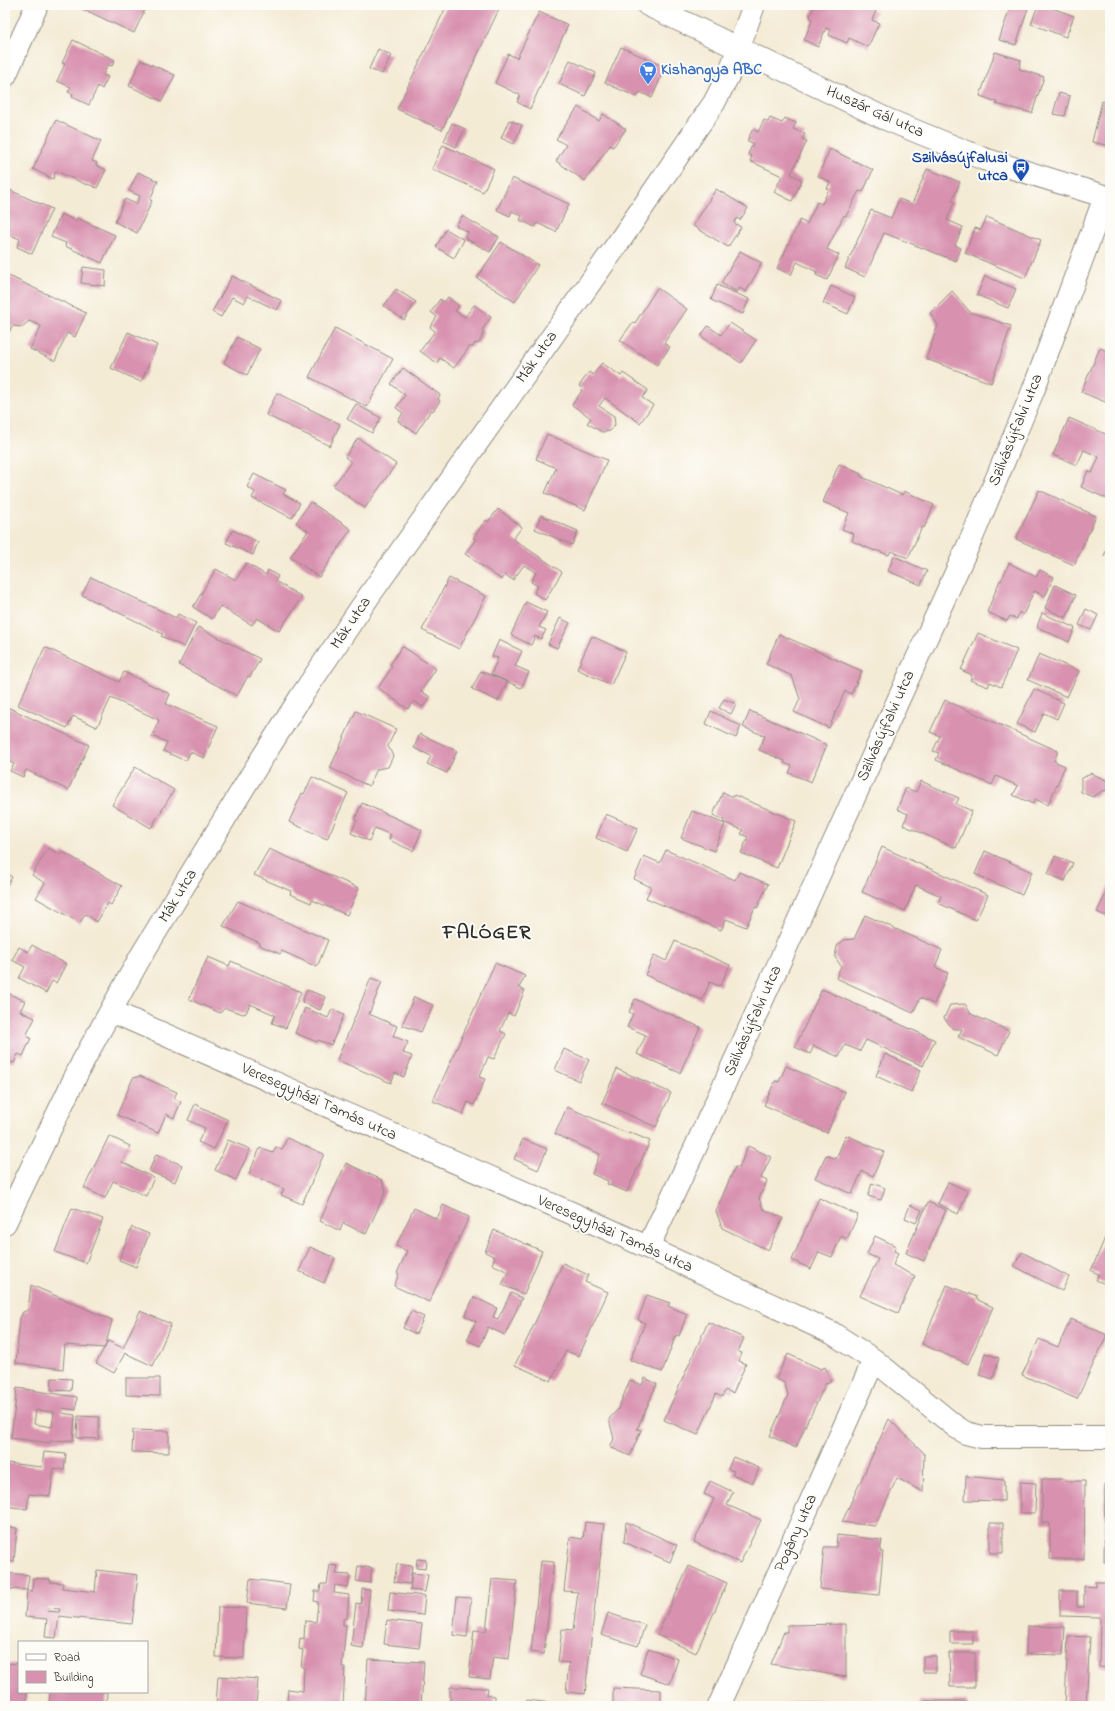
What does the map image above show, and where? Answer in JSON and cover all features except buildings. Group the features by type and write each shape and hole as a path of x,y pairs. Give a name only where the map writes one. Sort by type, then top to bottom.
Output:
{"street":[{"path":"5,76 37,5"},
{"name":"Huszár Gál utca","path":"648,5 886,119 946,144 1016,170 1107,198"},
{"name":"Mák utca","path":"5,1223 58,1110 83,1061 149,943 300,698 369,596 621,239 714,103 724,85 754,5"},
{"name":"Szilvásújfalvi utca","path":"648,1247 693,1153 973,535 1033,391 1107,198"},
{"name":"Veresegyházi Tamás utca","path":"111,1011 648,1247 832,1333 874,1360 946,1420 960,1430 971,1435 988,1437 1110,1437"},
{"name":"Pogány utca","path":"719,1706 874,1360"}],"place":[{"name":"Kishangya ABC","path":"648,85"},
{"name":"Szilvásújfalusi utca","path":"1021,182"}],"district":[{"name":"FALÓGER","path":"487,933"}]}
